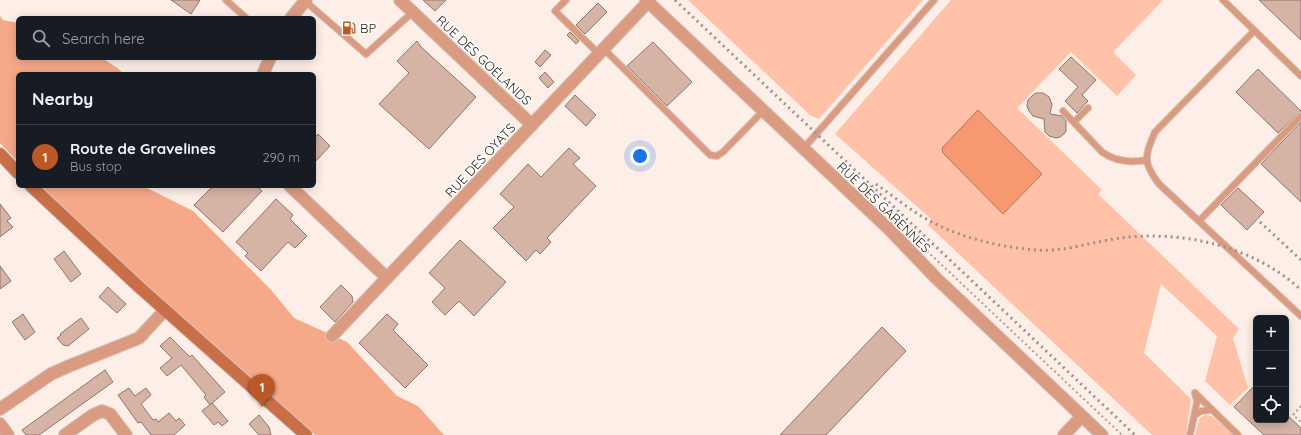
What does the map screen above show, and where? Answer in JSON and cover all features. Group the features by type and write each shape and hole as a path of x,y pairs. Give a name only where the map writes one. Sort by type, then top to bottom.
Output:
{"main road":[{"path":"0,154 16,171"},
{"path":"33,188 164,310 306,435"}],"street":[{"name":"RUE DES GOÉLANDS","path":"400,0 532,125"},
{"path":"293,16 306,1"},
{"name":"RUE DES OYATS","path":"332,336 601,52 647,1"},
{"name":"RUE DES GARENNES","path":"647,1 891,232 936,278 1102,435"},
{"path":"264,72 269,60"},
{"path":"292,188 387,278"},
{"path":"0,409 51,374 139,338 164,310"},
{"path":"65,435 92,415 102,411 110,414 126,435"},
{"path":"1064,435 1082,416"},
{"path":"0,424 8,435"}],"lane":[{"path":"226,0 244,16"},
{"path":"566,0 555,11 601,52 710,155 717,156 723,152 763,111"},
{"path":"803,149 934,0"},
{"path":"1223,0 1301,76"},
{"path":"306,1 366,54 413,12"},
{"path":"1254,30 1155,132 1149,144 1147,160 1150,172 1159,184 1301,314"},
{"path":"1074,122 1088,108"},
{"path":"1063,111 1102,152 1108,156 1117,160 1135,162 1147,160"},
{"path":"1199,221 1301,116"},
{"path":"1190,435 1197,402 1195,393 1238,435"},
{"path":"1195,415 1206,409 1212,410"}],"path":[{"path":"1301,406 1293,414 1301,422"}],"shaded area":[{"path":"688,0 923,0 819,119 810,115"},
{"path":"951,0 1163,0 1113,52 1136,75 1117,96 1071,52 1017,108 1102,190 1098,194 1239,329 1233,338 1248,388 1230,405 1205,381 1217,336 1161,284 1144,353 1191,399 1186,435 1152,435 928,225 931,219 835,134"},
{"path":"0,16 3,20 16,23 16,60 105,60 122,72 16,72 16,160 0,143"},
{"path":"978,110 1042,174 1003,214 943,153 942,148"},
{"path":"44,188 147,188 193,211 272,291 294,318 347,342 397,396 418,406 444,435 315,435 81,227"},
{"path":"1205,415 1212,416 1233,435 1195,435 1200,418"}],"building":[{"path":"171,0 200,0 191,14"},
{"path":"423,0 446,0 435,11"},
{"path":"1259,0 1301,0 1301,40"},
{"path":"598,3 607,12 585,34 576,25"},
{"path":"570,32 579,41 576,44 567,35"},
{"path":"417,41 421,47 476,97 429,149 379,104 409,73 397,61"},
{"path":"653,42 692,82 667,106 627,66"},
{"path":"545,50 551,55 540,67 535,62"},
{"path":"1071,57 1096,80 1082,95 1088,101 1077,113 1065,101 1078,87 1059,69"},
{"path":"1258,69 1301,111 1278,133 1236,92"},
{"path":"545,72 554,82 548,88 539,78"},
{"path":"1036,93 1043,93 1049,97 1052,104 1050,114 1062,116 1066,121 1066,131 1060,137 1056,138 1049,136 1045,132 1044,119 1033,116 1029,111 1027,106 1028,100"},
{"path":"575,95 596,115 586,126 565,106"},
{"path":"1301,122 1301,202 1261,164"},
{"path":"318,134 330,146 316,161 316,136"},
{"path":"569,148 580,158 573,164 596,186 547,238 551,242 540,254 536,250 526,261 493,228 514,207 500,194 528,164 541,177"},
{"path":"211,188 259,188 262,191 223,232 194,205"},
{"path":"1238,188 1264,212 1247,230 1221,205"},
{"path":"276,199 293,215 290,219 307,236 295,248 288,242 261,271 245,256 248,253 236,242"},
{"path":"0,204 11,218 7,221 13,227 0,237"},
{"path":"460,240 506,282 474,316 459,301 445,315 432,302 445,288 429,273"},
{"path":"64,251 81,274 71,282 54,259"},
{"path":"0,266 11,281 0,289"},
{"path":"341,285 352,296 353,302 335,322 320,307"},
{"path":"108,287 126,304 117,313 99,297"},
{"path":"23,314 35,332 25,340 12,322"},
{"path":"387,314 398,324 393,330 428,365 405,388 359,343"},
{"path":"81,318 89,329 68,346 63,345 57,338"},
{"path":"882,327 906,351 826,435 780,435"},
{"path":"170,337 190,357 192,355 225,392 210,405 204,397 206,395 181,365 167,376 160,368 172,358 160,346"},
{"path":"105,370 113,382 39,435 26,435 22,430"},
{"path":"1253,387 1253,423 1289,423 1289,417 1301,428 1301,435 1264,435 1234,407"},
{"path":"129,388 135,396 146,388 151,395 141,404 153,420 156,419 158,422 169,413 176,421 179,418 185,425 174,435 151,435 141,422 138,423 118,395"},
{"path":"212,403 228,421 222,426 218,422 214,425 202,411"},
{"path":"259,415 269,427 271,435 259,435 249,424"}],"railway":[{"path":"675,0 1135,435"},
{"path":"876,184 928,220 954,232 980,241 1008,247 1036,250 1057,250 1120,238 1144,236 1192,239 1216,244 1262,262 1301,290"},
{"path":"1260,222 1301,260"}],"place":[{"name":"BP","path":"349,28"},
{"name":"Route de Gravelines","path":"262,407"}]}
